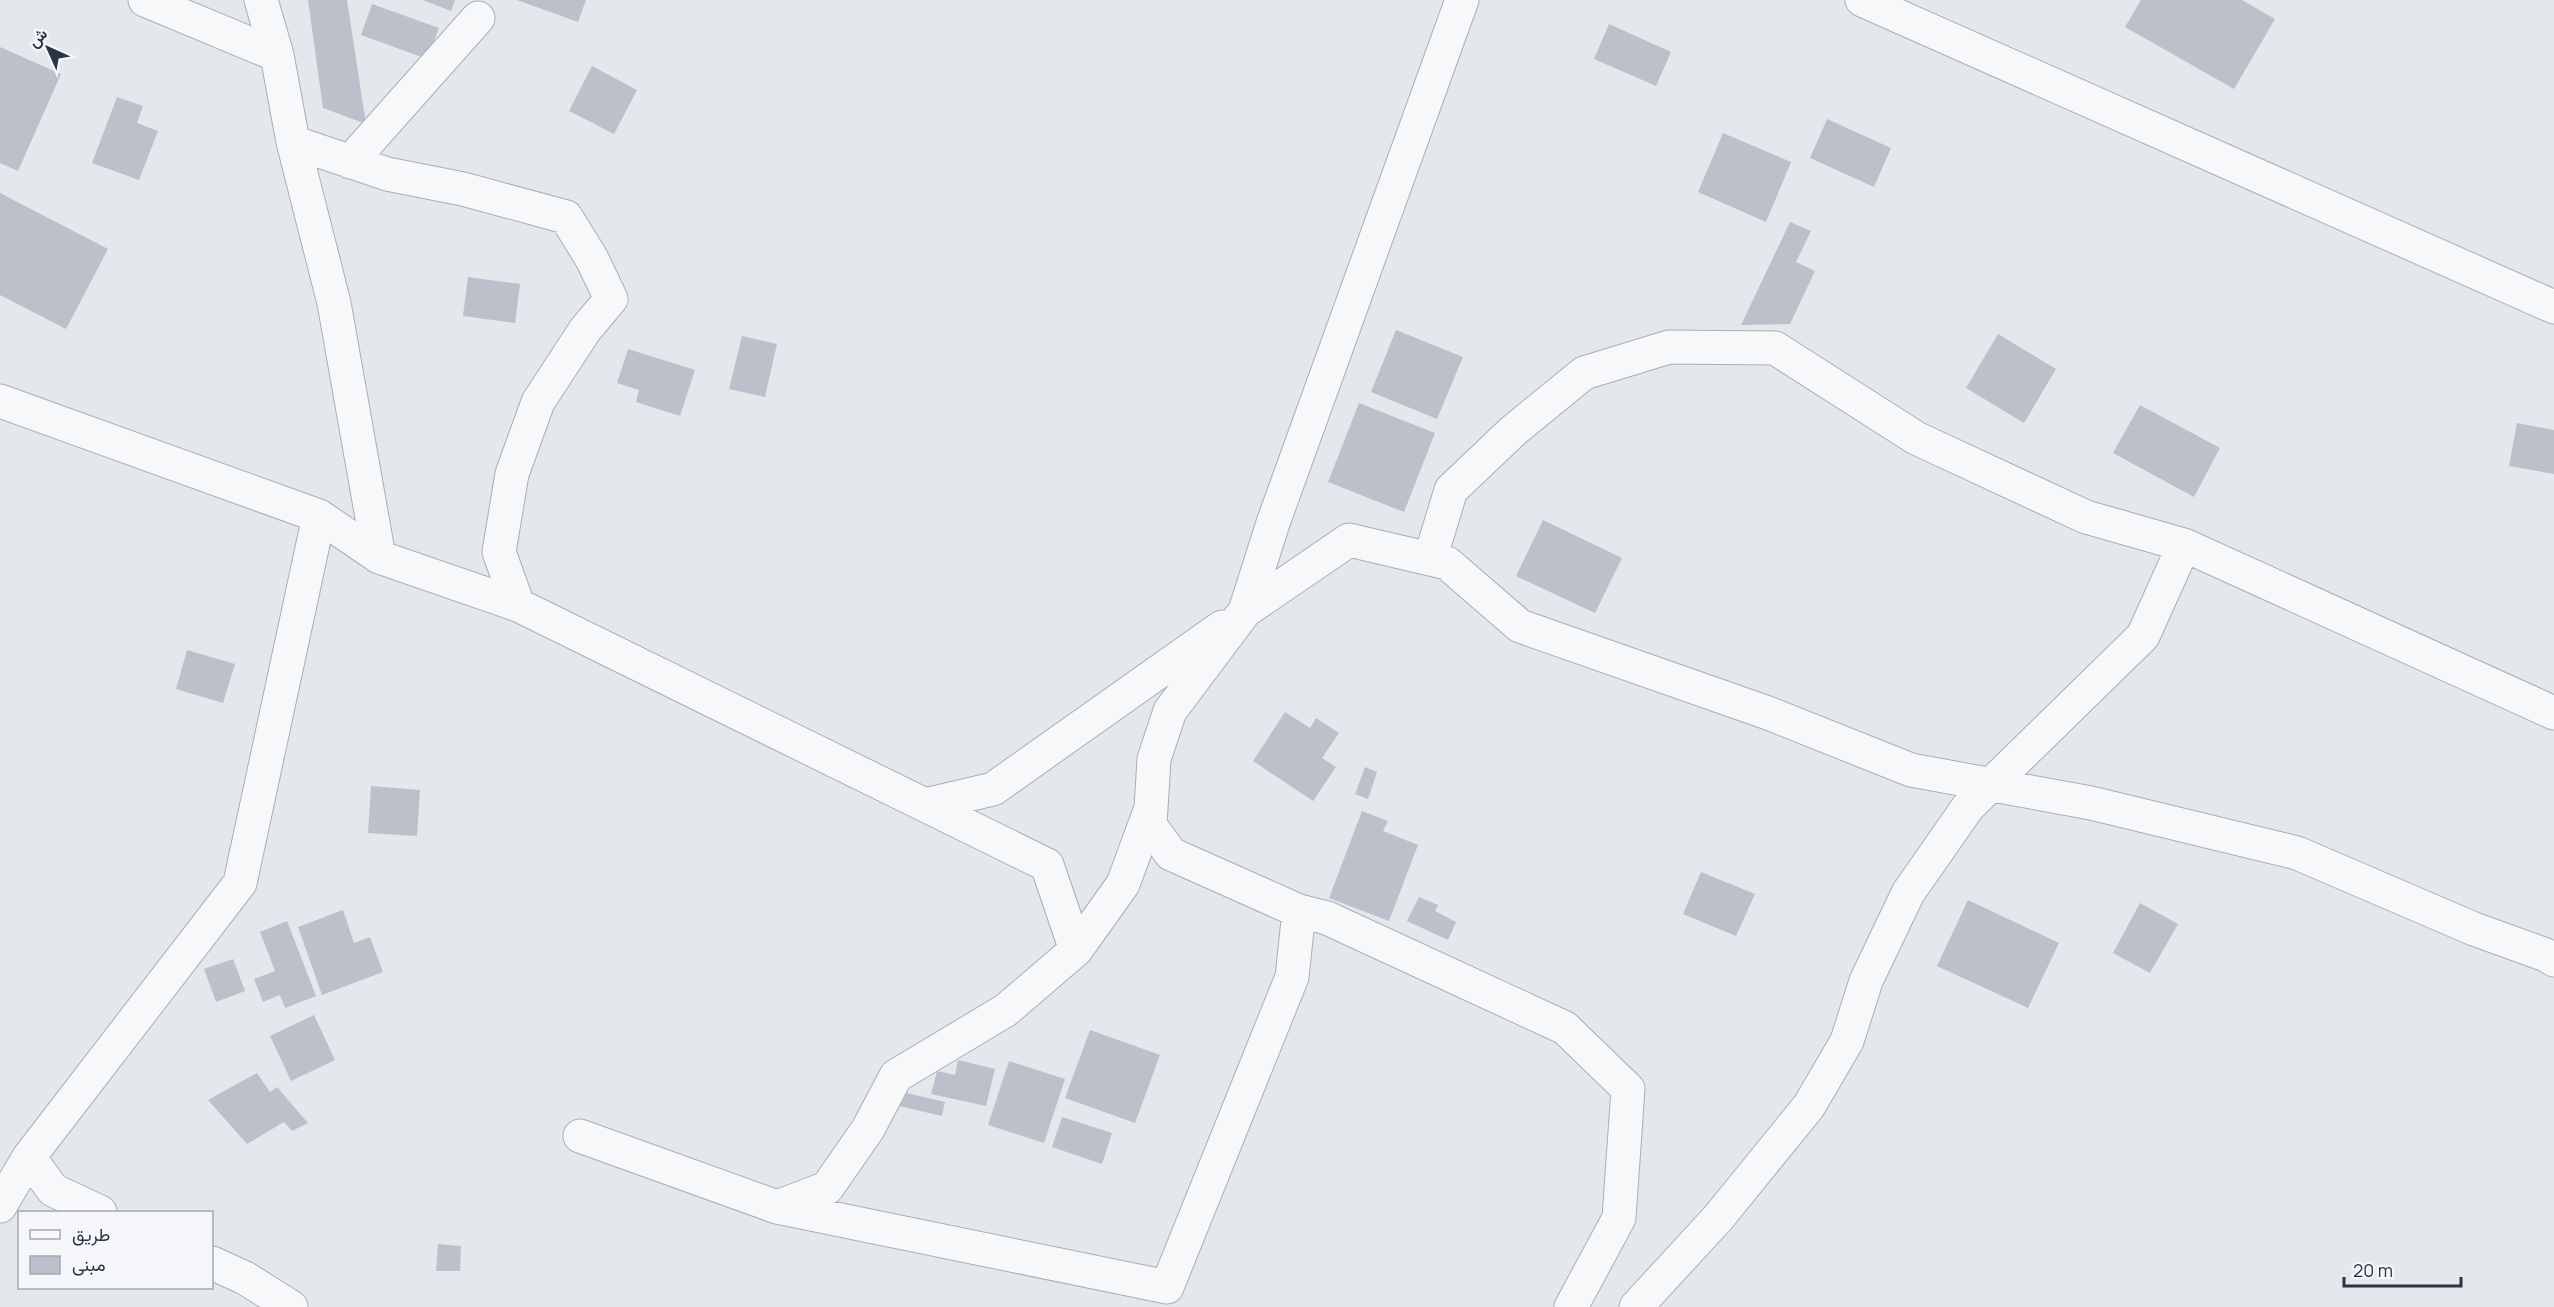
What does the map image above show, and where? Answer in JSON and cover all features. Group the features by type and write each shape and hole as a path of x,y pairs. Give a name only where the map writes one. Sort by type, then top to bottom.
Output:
{"street":[{"path":"145,0 277,55"},
{"path":"261,0 277,55 293,142 334,303 379,557"},
{"path":"1462,0 1273,523 1245,611 1170,711 1154,759 1150,825 1171,854 1299,911 1327,918 1565,1028 1628,1089 1619,1218 1571,1307"},
{"path":"1862,0 2554,307"},
{"path":"350,162 477,18"},
{"path":"293,142 387,174 463,189 566,217 592,259 611,299 585,330 538,402 512,474 499,552 518,605"},
{"path":"1430,559 1451,490 1513,432 1584,373 1669,347 1775,348 1916,438 2086,517 2184,545 2554,713"},
{"path":"0,401 319,516 379,557 518,605 1047,865 1076,950"},
{"path":"0,1206 29,1157 240,883 319,516"},
{"path":"925,805 993,789 1349,540 1447,563 1520,626 1768,713 1911,770 2091,803 2297,853 2554,960"},
{"path":"1636,1307 1718,1218 1809,1106 1847,1041 1866,981 1908,893 1968,807 2143,636 2184,545"},
{"path":"777,1207 827,1188 868,1129 896,1076 1006,1011 1076,950 1123,884 1151,808"},
{"path":"580,1136 777,1207 1167,1287 1292,977 1299,911"},
{"path":"29,1157 53,1190 98,1211"},
{"path":"213,1263 244,1278 291,1307"}],"building":[{"path":"308,0 347,0 366,124 323,108"},
{"path":"423,0 455,0 451,11"},
{"path":"517,0 586,0 578,22"},
{"path":"2141,0 2242,0 2275,19 2234,89 2125,27"},
{"path":"372,4 439,28 427,59 361,35"},
{"path":"1609,24 1671,52 1656,86 1594,59"},
{"path":"0,47 61,74 18,171 0,163"},
{"path":"592,66 637,90 614,134 569,111"},
{"path":"117,97 143,106 137,123 158,131 139,180 92,163"},
{"path":"1827,119 1891,148 1874,187 1810,158"},
{"path":"1723,133 1791,162 1766,222 1698,192"},
{"path":"0,193 108,249 66,329 0,295"},
{"path":"1790,222 1811,231 1796,262 1815,271 1790,324 1741,325"},
{"path":"468,277 520,284 515,323 463,316"},
{"path":"1396,330 1463,357 1437,419 1371,392"},
{"path":"1998,334 2056,369 2024,423 1966,388"},
{"path":"742,336 777,344 765,397 729,389"},
{"path":"628,349 695,370 680,416 636,402 639,390 617,383"},
{"path":"1359,403 1435,433 1404,512 1328,482"},
{"path":"2140,405 2220,448 2194,497 2113,453"},
{"path":"2517,423 2554,430 2554,474 2509,466"},
{"path":"1543,520 1622,558 1595,613 1516,576"},
{"path":"187,650 235,664 223,703 176,689"},
{"path":"1285,712 1310,728 1316,718 1339,733 1322,758 1336,767 1313,801 1253,761"},
{"path":"1365,767 1377,772 1368,799 1355,794"},
{"path":"371,786 420,790 417,836 368,833"},
{"path":"1362,811 1388,821 1383,831 1418,845 1389,921 1329,898"},
{"path":"1701,872 1755,894 1736,936 1683,914"},
{"path":"1419,897 1438,905 1435,911 1456,922 1448,940 1407,921"},
{"path":"1968,900 2059,943 2028,1008 1937,966"},
{"path":"2140,903 2178,924 2150,973 2113,953"},
{"path":"343,910 354,943 370,937 383,972 322,995 298,927"},
{"path":"287,921 316,996 285,1008 280,995 263,1002 254,979 275,971 260,932"},
{"path":"233,959 245,991 216,1002 204,969"},
{"path":"314,1015 335,1060 291,1081 270,1036"},
{"path":"1090,1030 1160,1055 1135,1123 1065,1098"},
{"path":"958,1060 995,1069 986,1106 931,1094 937,1071 955,1075"},
{"path":"1009,1061 1065,1079 1044,1143 988,1125"},
{"path":"257,1073 270,1092 277,1087 308,1123 292,1131 284,1122 247,1144 208,1100"},
{"path":"902,1092 945,1102 942,1116 899,1106"},
{"path":"1062,1117 1112,1133 1102,1164 1052,1147"},
{"path":"438,1244 461,1246 460,1271 436,1271"}]}
